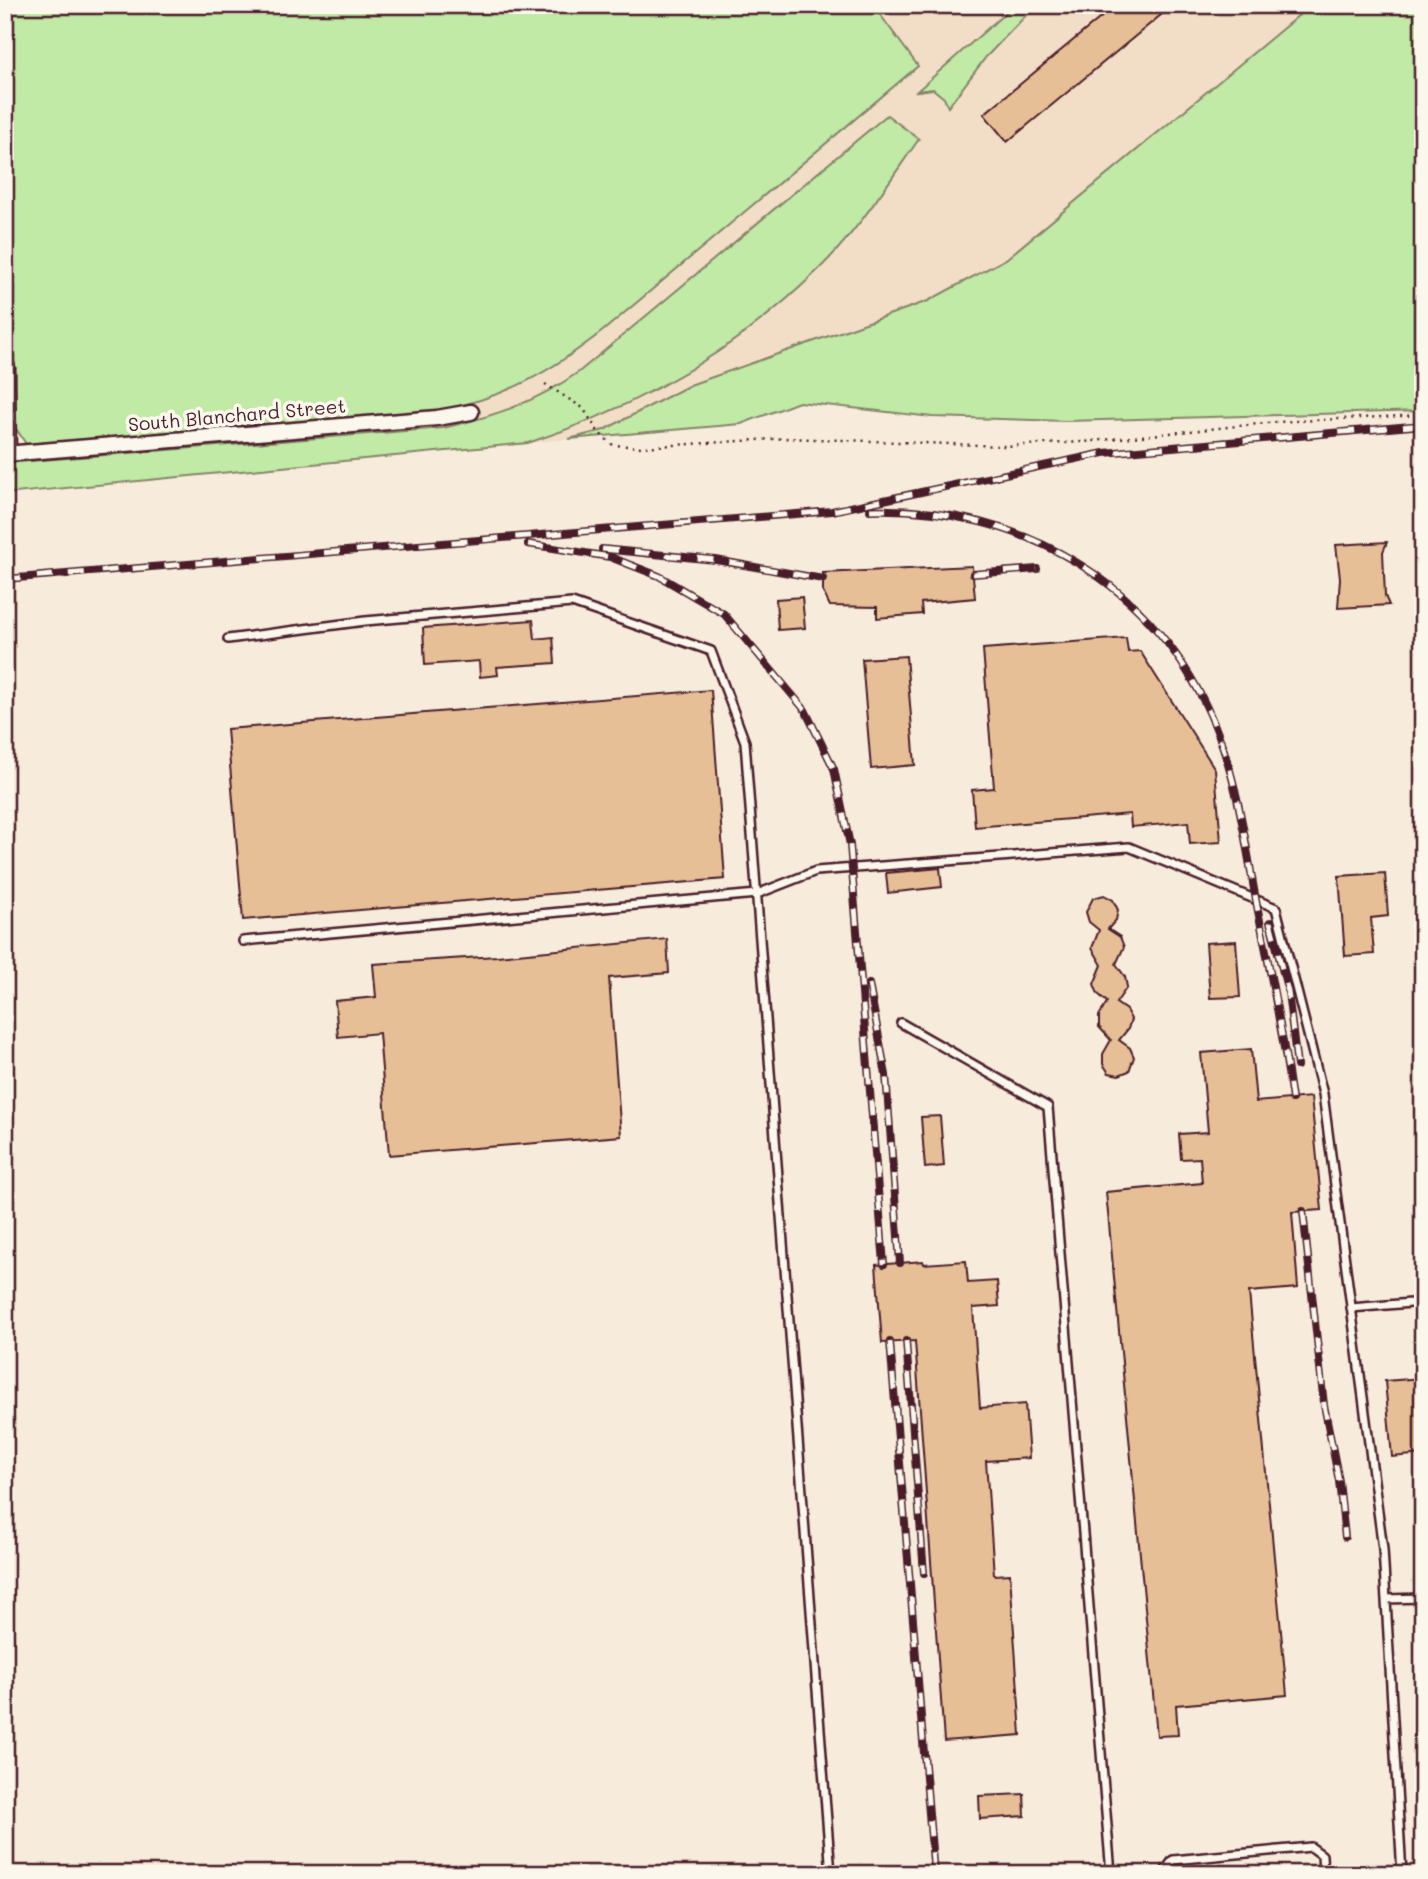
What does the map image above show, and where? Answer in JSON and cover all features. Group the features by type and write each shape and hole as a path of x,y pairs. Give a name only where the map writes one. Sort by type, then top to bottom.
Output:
{"street":[{"path":"7,367 7,454"},
{"name":"South Blanchard Street","path":"7,454 471,412"}],"lane":[{"path":"228,639 365,621 572,603 711,652 745,742 831,1874"},
{"path":"243,941 757,894 816,871 1129,847 1276,908 1323,1094 1383,1549 1402,1874"},
{"path":"901,1023 1048,1107 1111,1874"},
{"path":"1351,1308 1423,1302"},
{"path":"1386,1599 1423,1598"},
{"path":"1163,1874 1173,1860 1311,1847 1322,1855 1323,1874"}],"path":[{"path":"5,313 7,367"},
{"path":"545,384 583,408 599,433 613,445 641,447 789,438 1018,445 1083,442 1277,422 1423,415"}],"shaded area":[{"path":"421,5 1354,5 867,376 741,424 447,450 437,390"}],"green space":[{"path":"5,5 873,5 918,66 604,330 546,370 508,390 440,410 26,444 15,427"},
{"path":"1311,5 1423,5 1423,411 1067,421 932,417 799,402 741,424 569,439 604,430 690,385 928,301 1006,259"},
{"path":"1012,7 1034,7 986,57 948,107 944,98 933,89 917,91"},
{"path":"887,115 919,139 872,206 818,270 754,326 719,351 646,394 569,429 528,443 5,494 5,463 443,428 515,407 580,371"}],"building":[{"path":"1116,5 1173,5 1007,142 984,114"},
{"path":"1387,542 1383,552 1385,596 1389,605 1338,608 1340,578 1336,545"},
{"path":"972,566 975,598 921,603 922,614 877,618 877,607 830,606 823,592 823,573"},
{"path":"802,597 805,628 778,630 776,599"},
{"path":"533,620 535,639 553,637 555,663 497,667 498,675 480,677 479,661 425,665 423,628"},
{"path":"1126,638 1128,652 1140,651 1215,769 1221,842 1190,844 1188,822 1131,827 1130,814 975,827 972,790 994,788 983,649"},
{"path":"906,656 915,765 871,769 862,659"},
{"path":"711,690 725,879 243,920 227,729"},
{"path":"940,868 942,887 888,893 886,873"},
{"path":"1385,873 1388,916 1371,918 1374,954 1345,956 1339,876"},
{"path":"1104,895 1113,900 1118,910 1116,920 1108,929 1120,937 1124,947 1116,964 1125,977 1127,987 1116,1003 1126,1010 1131,1019 1128,1029 1119,1040 1130,1048 1134,1057 1129,1071 1119,1075 1109,1073 1103,1064 1103,1054 1111,1040 1099,1027 1099,1016 1107,1002 1098,994 1094,984 1102,965 1092,948 1099,930 1089,922 1086,912 1093,898"},
{"path":"667,939 669,973 609,978 621,1136 389,1155 379,1033 338,1037 335,1001 376,997 373,964 497,956"},
{"path":"1236,941 1240,997 1210,998 1206,943"},
{"path":"1251,1049 1256,1102 1311,1097 1322,1210 1292,1212 1298,1288 1249,1292 1287,1695 1176,1705 1178,1735 1157,1736 1106,1192 1202,1183 1200,1158 1181,1159 1179,1134 1208,1132 1201,1053"},
{"path":"940,1116 944,1166 925,1168 921,1117"},
{"path":"923,1261 924,1264 966,1261 968,1283 997,1281 999,1306 973,1308 980,1408 1025,1404 1029,1458 986,1461 994,1575 1010,1574 1021,1735 944,1741 915,1341 882,1343 876,1265"},
{"path":"1423,1378 1423,1454 1392,1457 1385,1381"},
{"path":"1024,1794 1025,1816 980,1819 979,1796"}],"railway":[{"path":"5,579 832,511 1104,453 1423,425"},
{"path":"870,510 926,512 979,522 1030,539 1077,563 1120,594 1158,631 1190,675 1215,726 1230,769 1245,837 1292,1099"},
{"path":"528,544 610,557 659,576 724,614 805,710 834,769 850,845 884,1264"},
{"path":"602,549 716,560 823,579"},
{"path":"973,574 1037,569"},
{"path":"1270,922 1288,992 1297,1066"},
{"path":"869,984 886,1075 900,1263"},
{"path":"1303,1211 1324,1405 1339,1481 1345,1537"},
{"path":"906,1341 924,1573"},
{"path":"890,1342 934,1874"}]}
